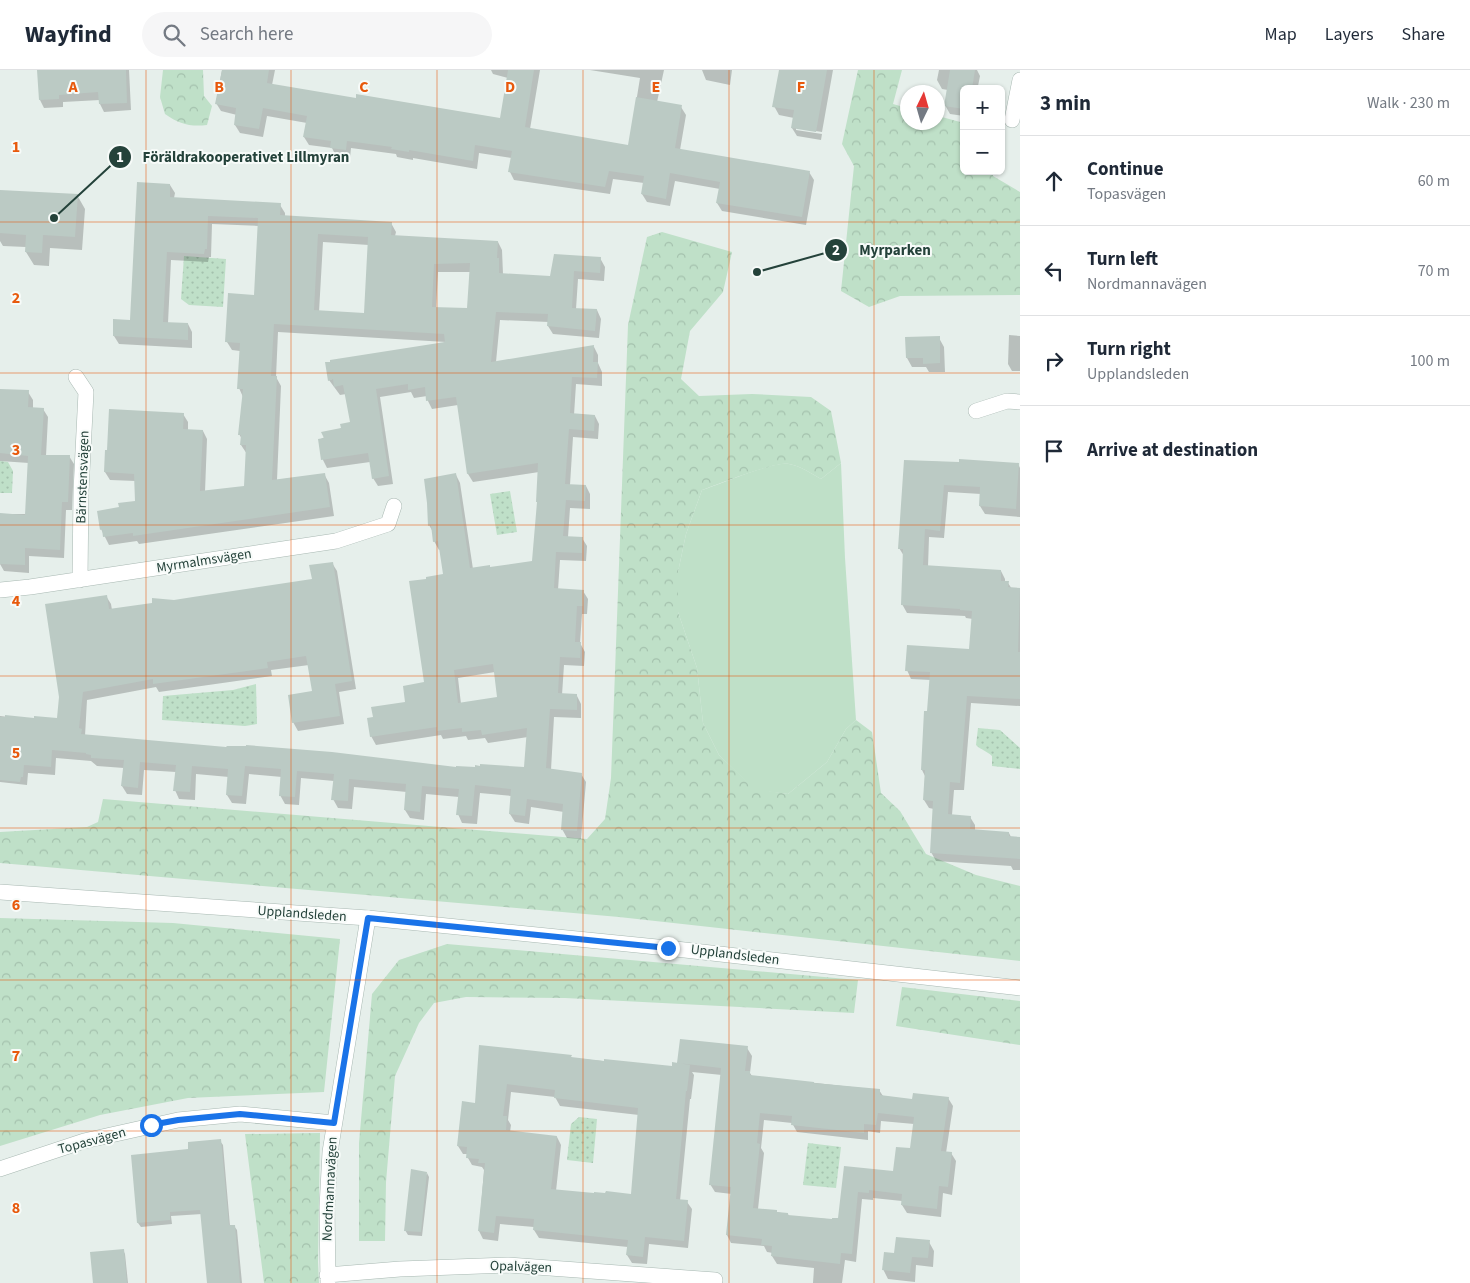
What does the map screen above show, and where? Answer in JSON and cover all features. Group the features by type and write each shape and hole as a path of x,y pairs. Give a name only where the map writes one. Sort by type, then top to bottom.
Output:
{"street":[{"path":"1012,120 1020,80"},
{"name":"Bärnstensvägen","path":"76,377 86,392 81,491 80,580"},
{"path":"976,411 1007,402 1020,402"},
{"name":"Myrmalmsvägen","path":"0,590 80,580 336,541 388,524 394,506"},
{"name":"Upplandsleden","path":"0,892 368,918 668,948 1020,988"},
{"name":"Nordmannavägen","path":"328,1279 328,1182 334,1123 368,918"},
{"name":"Topasvägen","path":"0,1169 84,1141 178,1120 240,1114 334,1123"},
{"name":"Opalvägen","path":"328,1279 400,1269 508,1265 715,1280"}],"green space":[{"path":"163,70 203,70 204,96 212,106 207,125 195,126 185,124 165,114 160,97"},
{"path":"858,70 902,70 893,104 900,106 900,130 945,130 945,118 960,122 960,175 993,175 1020,192 1020,295 900,296 869,307 841,291 854,166 842,144"},
{"path":"662,232 732,252 723,292 690,331 681,379 699,396 752,394 811,397 831,411 841,463 821,479 797,466 781,464 702,490 686,534 678,572 678,612 697,668 703,723 719,755 755,789 788,794 827,762 846,729 856,720 872,732 881,793 900,811 926,854 976,875 1020,886 1020,961 619,917 0,863 0,832 87,827 98,822 103,799 587,839 605,819 611,778 628,325 647,237"},
{"path":"184,256 226,259 223,307 189,305 181,299"},
{"path":"0,461 8,462 13,471 12,493 0,493"},
{"path":"841,463 845,558 856,720 846,729 827,762 788,794 755,790 719,755 703,723 697,668 678,612 678,572 686,534 702,490 759,469 781,464 797,466 821,479"},
{"path":"510,491 517,532 497,535 490,494"},
{"path":"256,684 257,724 245,726 162,720 163,696 233,690"},
{"path":"978,728 1000,730 1020,748 1020,769 992,766 992,756 976,745"},
{"path":"0,918 173,923 340,939 324,1092 188,1098 100,1115 0,1146"},
{"path":"447,944 858,980 854,1013 565,998 466,997 434,1003 419,1023 395,1076 386,1182 385,1241 359,1241 359,1143 372,994 399,960"},
{"path":"902,987 1020,1001 1020,1045 896,1026"},
{"path":"579,1117 597,1119 593,1163 567,1160 571,1124"},
{"path":"320,1133 319,1283 264,1283 245,1134"},
{"path":"808,1143 841,1147 836,1188 803,1185"}],"building":[{"path":"37,70 126,70 127,103 99,104 98,92 59,95 59,99 39,100"},
{"path":"222,70 269,70 267,83 356,98 356,94 500,118 508,70 534,70 525,127 628,145 636,97 682,105 675,148 810,171 802,217 716,203 720,182 670,173 666,199 641,194 644,176 609,171 605,187 508,172 512,151 475,145 473,161 347,141 346,150 330,148 331,141 303,137 307,116 263,108 259,129 234,125 236,108 215,104"},
{"path":"779,70 827,70 816,132 791,128 794,110 772,107"},
{"path":"950,70 975,70 973,85 960,85 960,108 945,106"},
{"path":"137,182 170,184 170,197 281,203 280,215 392,222 391,235 498,241 497,258 499,258 499,273 550,276 554,254 601,257 600,273 574,271 572,308 597,309 595,331 547,326 548,314 496,312 491,362 594,345 593,362 598,362 597,378 572,377 570,413 595,415 594,431 569,429 565,484 586,485 585,501 566,500 563,536 583,537 582,553 556,552 554,588 584,590 583,606 577,606 575,642 581,642 580,658 560,657 558,693 577,694 577,710 550,709 546,768 582,773 577,831 561,830 563,804 527,799 525,816 509,814 511,789 475,785 472,816 456,815 459,789 422,786 420,812 404,810 406,784 349,779 348,801 331,800 334,774 297,771 295,797 279,796 281,769 245,766 242,796 226,795 228,769 192,766 190,792 173,791 176,765 140,762 138,788 121,786 124,760 91,758 91,755 86,753 52,750 51,767 24,765 23,777 21,777 20,782 0,780 0,717 5,717 5,715 57,718 59,697 45,604 107,595 109,609 152,603 152,598 174,600 312,579 309,565 333,562 352,681 335,684 340,716 292,723 288,695 312,691 306,656 267,662 268,668 153,684 153,679 83,692 79,728 82,729 81,734 226,747 246,745 332,752 456,767 475,767 475,765 480,766 480,764 524,767 527,728 482,735 481,730 462,732 462,728 437,731 437,727 370,737 367,718 373,717 371,707 405,702 403,686 424,682 409,581 443,574 438,541 433,542 431,525 428,526 424,479 456,473 470,568 532,561 538,463 467,474 456,397 426,401 425,387 408,390 408,384 376,389 389,476 372,479 368,453 321,460 318,439 324,438 321,432 341,428 340,424 350,422 343,385 334,387 333,379 328,381 325,362 445,342 444,334 274,324 271,376 277,376 272,480 325,473 330,507 133,536 133,533 103,537 97,511 119,507 118,503 135,501 134,474 104,472 109,409 184,413 183,429 203,430 200,491 244,486 246,445 240,445 241,435 238,435 243,389 237,389 240,343 225,342 228,293 254,295 258,218 208,216 207,249 205,249 204,254 167,252 163,322 188,323 188,340 113,336 113,319 130,320","holes":["318,234 368,237 364,313 314,310","470,263 467,308 432,307 434,264","493,664 497,697 458,703 454,670"]},
{"path":"0,190 78,194 75,237 43,235 42,253 25,252 26,235 0,233"},
{"path":"940,336 940,363 923,364 923,358 906,358 905,337"},
{"path":"0,389 29,390 28,407 44,408 41,455 70,455 68,502 62,502 60,550 25,548 25,565 0,564 0,513 25,515 28,456 0,453"},
{"path":"959,459 1019,463 1016,509 979,506 980,487 944,485 940,531 925,529 923,565 1001,570 1001,581 1009,581 1008,587 1020,588 1018,652 1020,652 1020,699 967,696 960,783 950,782 948,814 971,816 970,829 1009,832 1009,836 1020,837 1020,859 930,853 933,801 923,800 925,770 921,770 924,711 927,711 930,672 905,671 907,645 969,649 972,611 901,605 903,549 898,549 904,460 959,462"},
{"path":"680,1039 748,1046 745,1071 750,1071 750,1075 880,1089 880,1095 912,1099 913,1093 949,1097 941,1151 952,1152 948,1187 939,1186 937,1209 901,1205 902,1194 869,1190 869,1193 858,1192 852,1254 841,1253 840,1264 771,1256 772,1246 761,1245 762,1239 726,1235 731,1187 709,1185 721,1068 677,1063","holes":["760,1113 792,1116 791,1125 864,1133 864,1124 876,1125 878,1113 914,1117 910,1148 896,1147 893,1171 844,1166 838,1218 788,1215 788,1213 777,1212 777,1210 753,1208 760,1144 757,1143"]},
{"path":"479,1045 572,1055 571,1057 604,1061 604,1059 672,1066 672,1062 690,1065 676,1199 688,1200 684,1241 645,1237 643,1257 626,1255 628,1240 533,1230 534,1219 496,1216 494,1233 478,1231 485,1163 478,1163 479,1159 466,1158 467,1147 457,1146 462,1101 475,1103","holes":["507,1084 555,1090 554,1098 638,1108 631,1194 551,1189 557,1136 506,1130 507,1116 503,1116"]},
{"path":"221,1139 229,1225 235,1225 240,1283 207,1283 200,1210 170,1212 170,1220 137,1223 131,1155 188,1149 188,1142"},
{"path":"411,1169 427,1172 421,1232 404,1231"},
{"path":"896,1237 930,1240 928,1258 912,1257 910,1273 882,1270 884,1252 894,1253"},
{"path":"124,1249 127,1283 93,1283 90,1252"}],"place":[{"name":"Föräldrakooperativet Lillmyran","path":"54,218"},
{"name":"Myrparken","path":"757,272"}],"route":[{"path":"151,1125 215,1115 240,1114 334,1123 368,918 668,948"}]}
